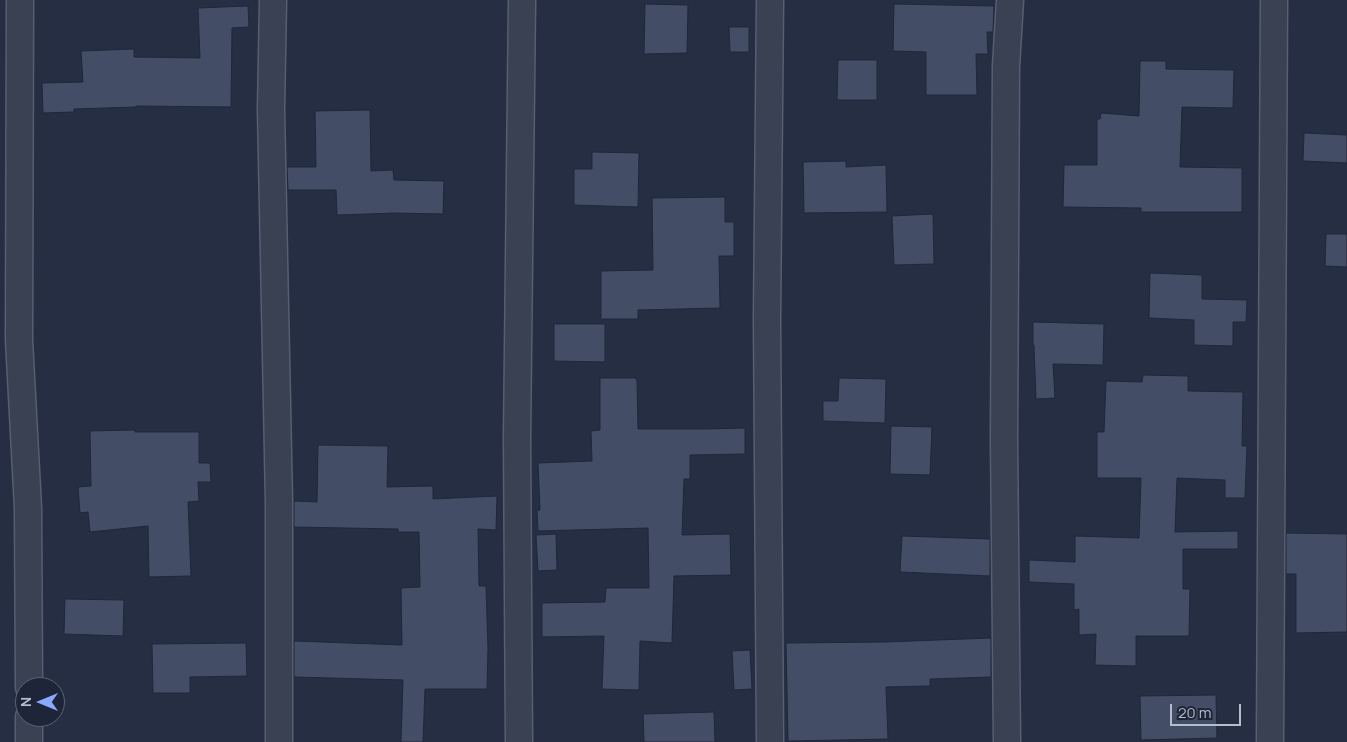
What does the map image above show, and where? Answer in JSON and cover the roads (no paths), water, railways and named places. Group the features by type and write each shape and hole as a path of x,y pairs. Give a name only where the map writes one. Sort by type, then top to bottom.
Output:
{"street":[{"path":"20,0 19,340 28,508 29,677"},
{"path":"273,0 271,110 278,493 280,742"},
{"path":"519,742 516,438 522,0"},
{"path":"770,0 767,319 770,742"},
{"path":"1007,742 1004,440 1006,66 1010,0"},
{"path":"1270,742 1274,0"},
{"path":"29,727 29,742"}]}
